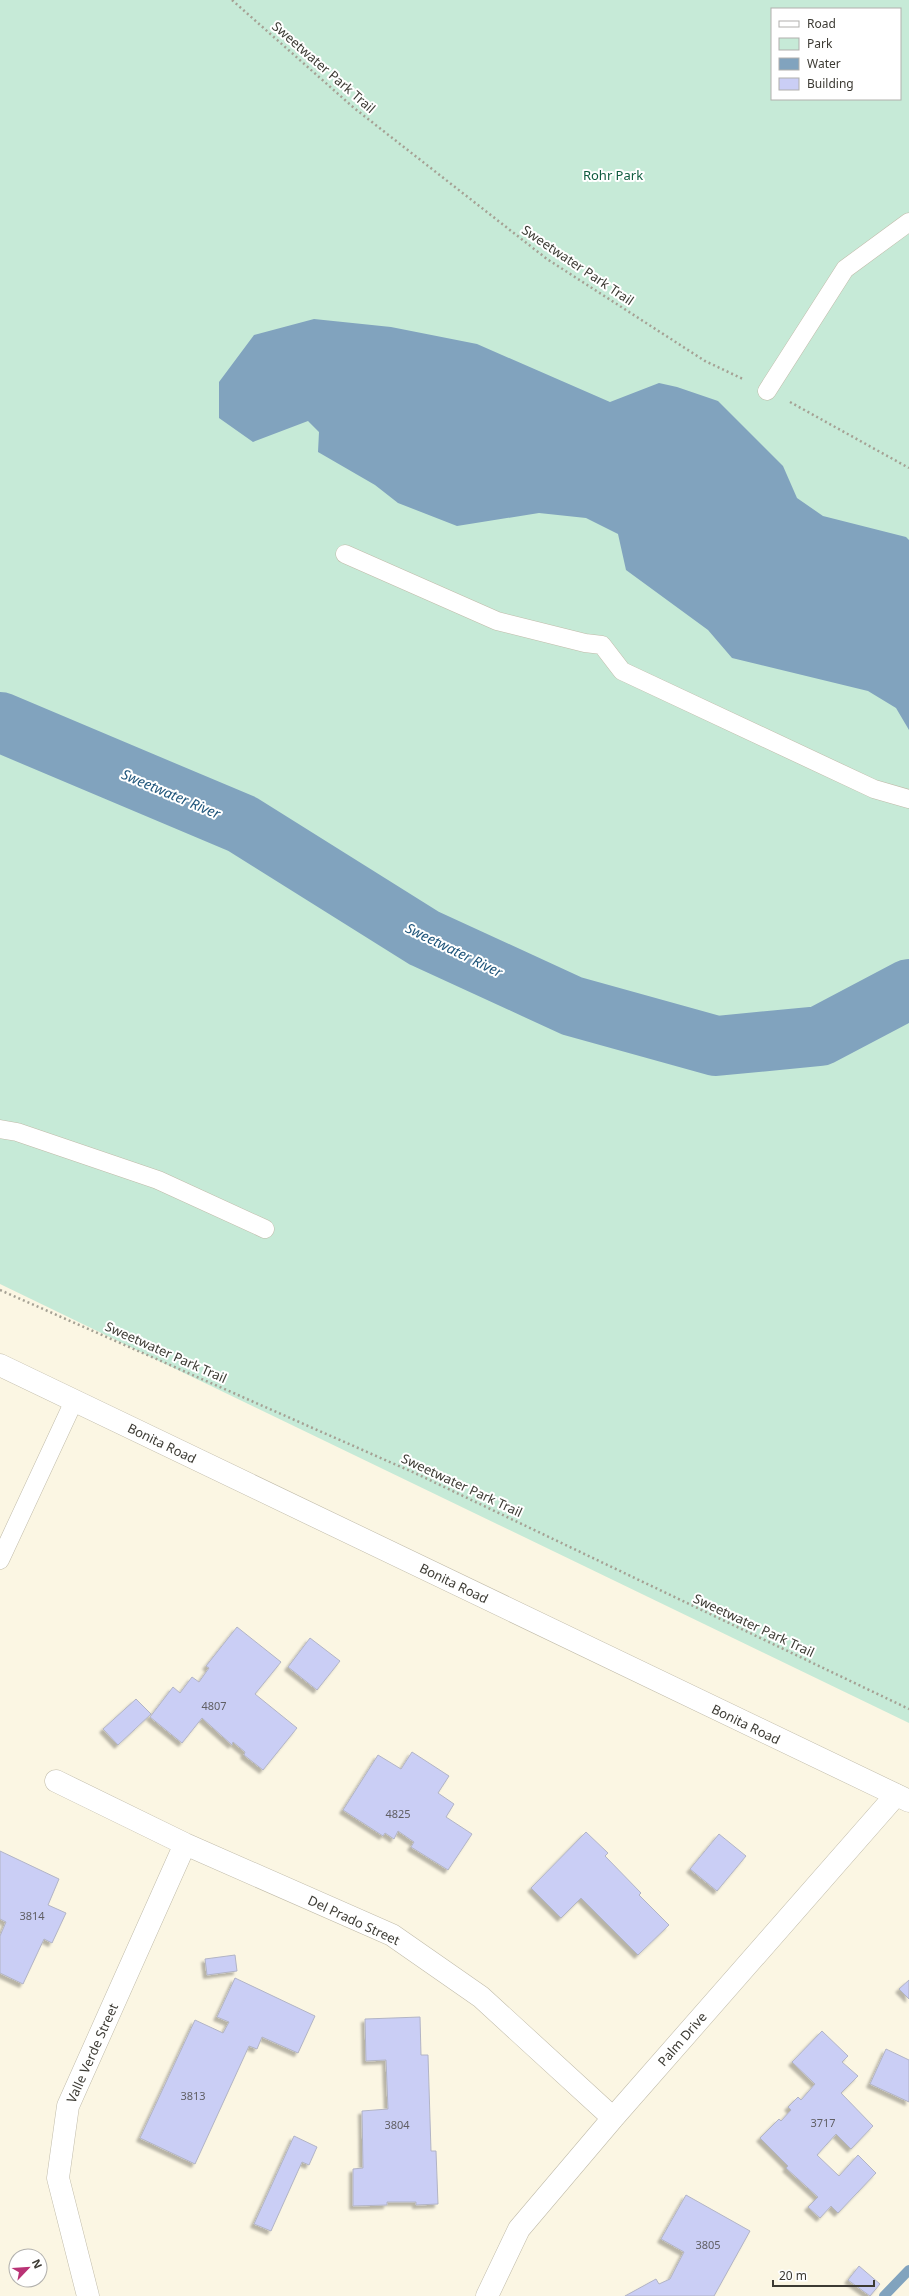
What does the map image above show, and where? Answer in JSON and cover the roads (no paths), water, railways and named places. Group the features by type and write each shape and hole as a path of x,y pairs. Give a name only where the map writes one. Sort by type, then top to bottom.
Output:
{"street":[{"name":"Bonita Road","path":"0,1365 902,1798"},
{"name":"Del Prado Street","path":"56,1781 185,1844 392,1935 481,1996 613,2118"},
{"name":"Palm Drive","path":"488,2296 519,2229 613,2118 902,1798"},
{"name":"Valle Verde Street","path":"88,2296 58,2178 68,2106 185,1844"}],"lane":[{"path":"767,391 845,269 909,222"},
{"path":"345,554 497,621 585,643 602,645 622,671 874,789 909,799"},
{"path":"0,1129 17,1132 158,1180 265,1229"},
{"path":"0,1560 74,1401"}],"water":[{"path":"314,319 391,327 477,344 610,402 659,383 677,387 718,401 783,466 797,498 823,516 906,537 909,540 909,730 896,708 868,691 732,658 708,630 626,570 618,534 586,518 539,513 457,526 398,503 375,485 318,452 319,432 308,421 253,442 219,418 219,382 254,335"}],"waterway":[{"name":"Sweetwater River","path":"0,722 242,824 424,938 572,1006 716,1046 820,1036 909,989"},
{"path":"884,2296 909,2270"}],"park label":[{"name":"Rohr Park","path":"613,175"}]}
